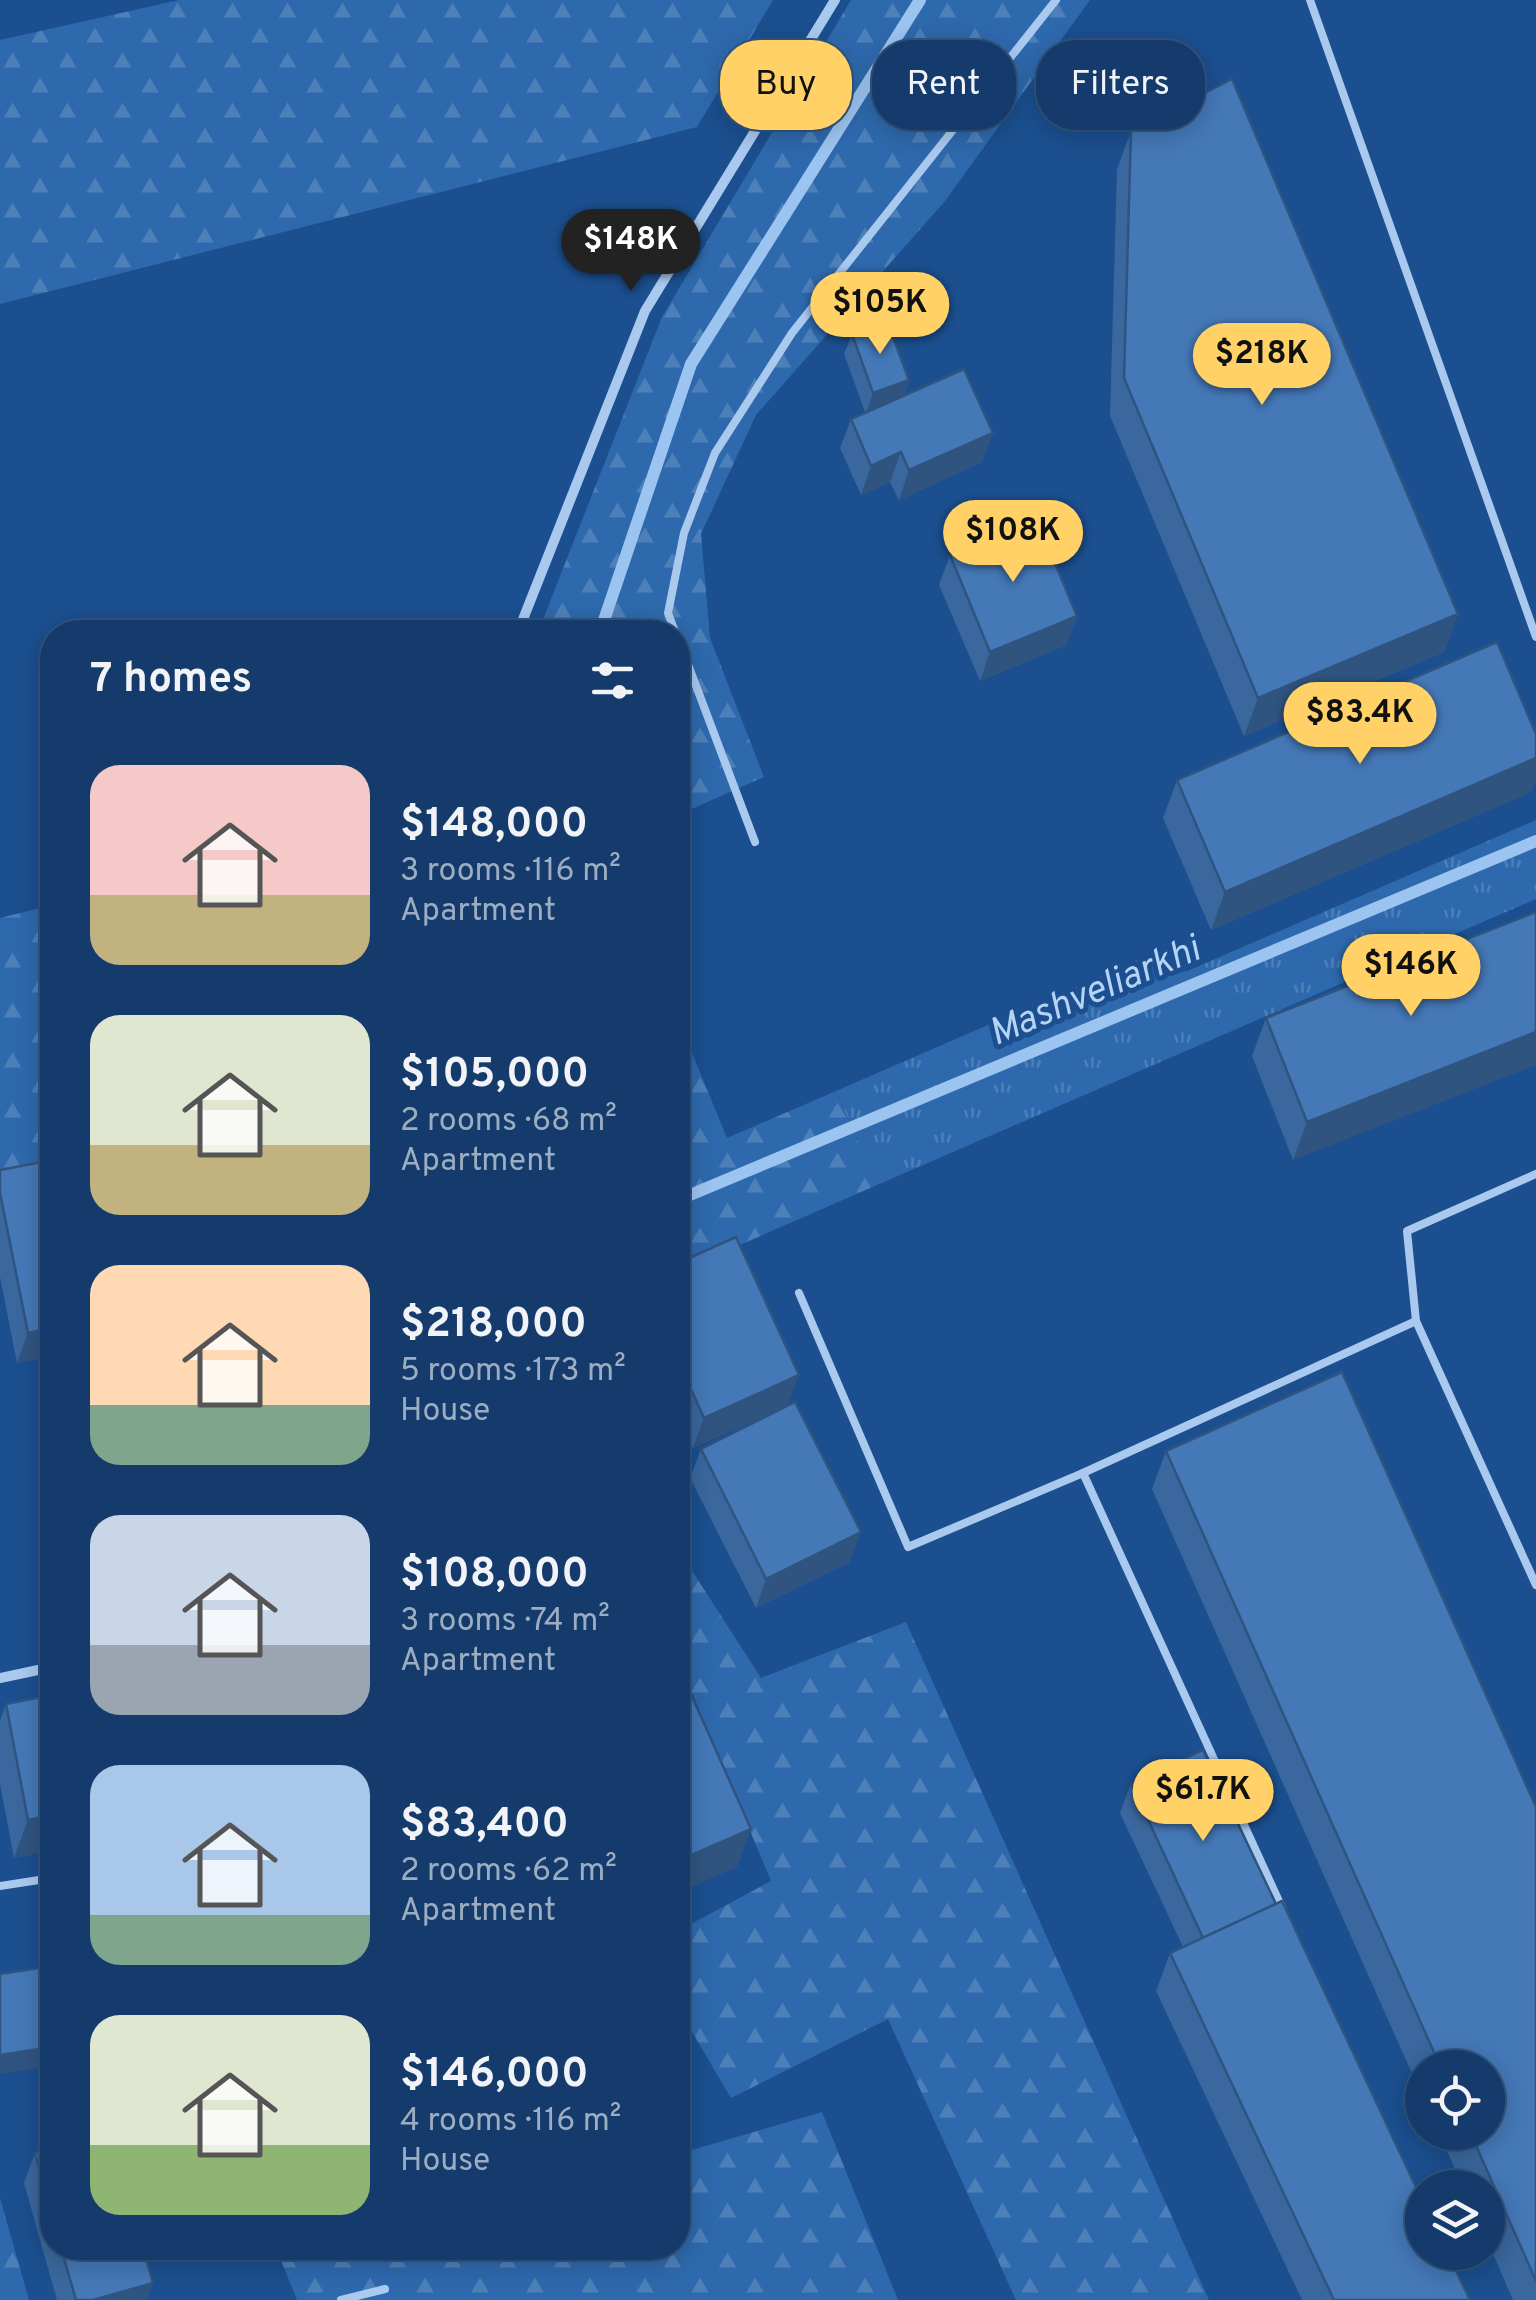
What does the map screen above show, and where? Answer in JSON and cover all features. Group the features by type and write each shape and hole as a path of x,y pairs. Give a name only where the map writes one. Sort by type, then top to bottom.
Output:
{"street":[{"path":"523,620 644,311 834,0"},
{"path":"0,1678 40,1670"}],"lane":[{"path":"670,620 668,613 684,533 715,453 792,333 1056,0"},
{"path":"1310,0 1536,637"},
{"path":"690,673 754,842"},
{"path":"1536,1174 1407,1230 1416,1322 1536,1585"},
{"path":"799,1293 908,1548 1084,1473 1416,1322"},
{"path":"1084,1473 1290,1924"},
{"path":"0,1886 40,1880"},
{"path":"341,2300 385,2288"}],"green space":[{"path":"179,0 773,0 749,40 720,40 720,89 697,127 0,304 0,40"},
{"path":"851,0 1090,0 1061,40 1036,40 1036,75 1016,103 1016,40 872,40 872,130 996,130 945,201 756,415 701,534 710,638 764,777 690,810 690,620 543,620 662,317 773,130 852,130 852,40 827,40"},
{"path":"1536,820 1536,899 877,1185 836,1091 1172,945 1185,972"},
{"path":"40,908 40,1167 0,1173 0,918"},
{"path":"690,1048 727,1138 836,1091 877,1185 690,1267"},
{"path":"690,1568 761,1678 906,1622 1209,2300 1016,2300 888,2019 731,2098 690,2028 690,1925 771,1881 690,1688"},
{"path":"822,2112 898,2300 297,2300 281,2260 690,2260 690,2150"},
{"path":"0,2198 29,2300 0,2300"}],"building":[{"path":"1232,79 1458,614 1258,698 1124,378 1131,131 1205,130 1205,93"},
{"path":"887,321 909,380 873,393 852,334"},
{"path":"964,369 993,433 909,470 901,452 871,466 851,419"},
{"path":"1036,518 1077,616 990,652 950,555"},
{"path":"1497,642 1536,734 1536,758 1225,892 1177,780"},
{"path":"1536,912 1536,1032 1307,1122 1266,1018"},
{"path":"40,1162 40,1330 28,1333 0,1193 0,1170"},
{"path":"736,1237 799,1375 704,1418 690,1387 690,1258"},
{"path":"1342,1372 1536,1807 1536,2281 1505,2211 1505,2170 1487,2170 1478,2150 1505,2150 1505,2050 1433,2050 1166,1451"},
{"path":"795,1402 861,1532 766,1579 701,1449"},
{"path":"690,1692 751,1829 690,1856"},
{"path":"40,1697 40,1818 28,1820 6,1704"},
{"path":"1203,1750 1276,1904 1203,1938 1131,1783"},
{"path":"1282,1901 1408,2170 1405,2270 1456,2270 1470,2300 1334,2300 1170,1953"},
{"path":"40,1968 40,2049 0,2055 0,1974"},
{"path":"64,2260 146,2260 153,2283 93,2300 76,2300"}],"waterway":[{"path":"604,620 691,364 920,0"},
{"name":"Mashveliarkhi","path":"690,1195 1536,841"}]}
